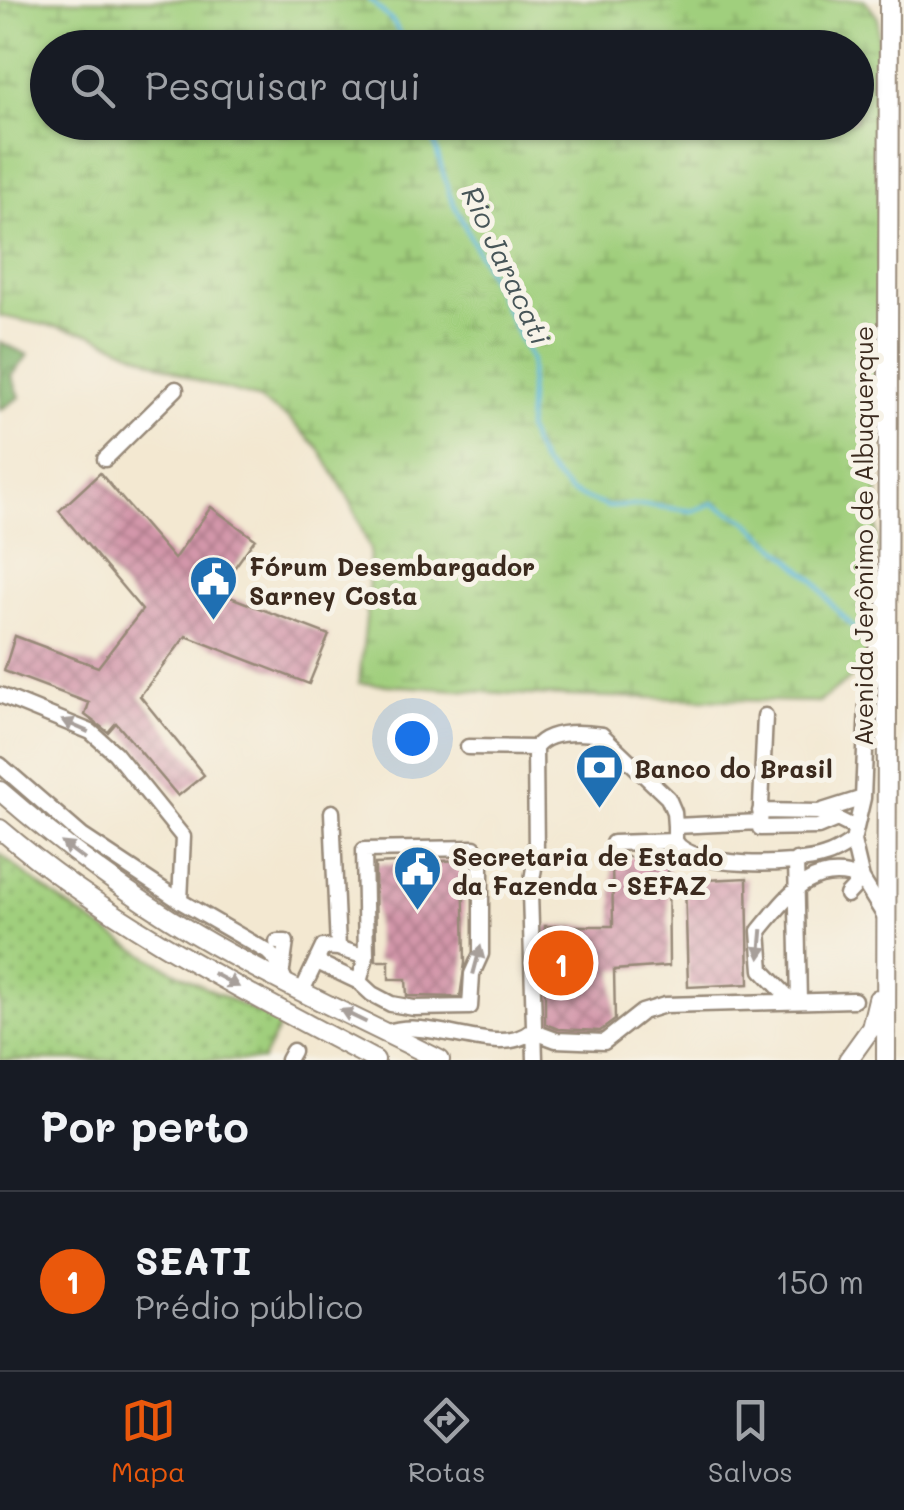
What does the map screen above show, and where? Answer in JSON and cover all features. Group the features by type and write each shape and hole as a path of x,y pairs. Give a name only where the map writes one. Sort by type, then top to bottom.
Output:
{"main road":[{"name":"Avenida Jerônimo de Albuquerque","path":"886,1060 887,4"},
{"path":"0,791 90,864 170,919 440,1060"},
{"path":"0,829 86,898 181,957 376,1060"},
{"path":"86,898 105,901 153,932 163,929 170,919"},
{"path":"181,957 190,944 198,943 254,973 286,980"},
{"path":"848,1060 871,1028 886,955"}],"lane":[{"path":"105,460 176,389"},
{"path":"886,918 862,878 854,834 864,798 867,703 888,586"},
{"path":"0,695 82,728 115,753 183,837 180,901"},
{"path":"760,820 765,716"},
{"path":"468,748 535,748 548,736 602,735 668,798 674,812 675,834 684,852 710,862 822,858 854,834"},
{"path":"535,748 536,856 530,892 535,1060"},
{"path":"0,765 82,836 180,901 268,952 286,980"},
{"path":"613,843 818,812 864,798"},
{"path":"332,812 338,948"},
{"path":"760,820 818,827 837,820 854,834"},
{"path":"317,962 359,982 392,1004 414,1008 470,1007 472,974 481,954 478,852 468,847 364,850 366,958 359,982"},
{"path":"796,860 796,1001"},
{"path":"796,1001 762,970 758,934 796,886 832,872 862,878"},
{"path":"847,894 862,878"},
{"path":"282,942 286,980"},
{"path":"286,980 317,962 324,947 366,958"},
{"path":"532,1031 556,1040 604,1042 650,1008 854,1000"},
{"path":"386,1033 407,1028 472,1047 498,1050 517,1047 532,1031"}],"green space":[{"path":"0,0 865,0 878,18 879,442 875,588 866,654 858,673 819,702 532,695 359,683 370,550 351,502 318,447 289,419 256,398 198,381 91,334 0,316"},
{"path":"0,342 28,355 12,376 20,397 0,410"},
{"path":"0,854 65,904 134,949 281,1023 262,1060 0,1060"}],"building":[{"name":"Fórum Desembargador Sarney Costa","path":"100,473 174,559 211,507 255,539 217,592 329,635 309,684 186,636 140,696 204,775 178,796 116,723 108,732 85,715 89,703 4,671 15,636 98,667 142,610 59,511"},
{"path":"612,857 668,857 669,966 614,970 615,1020 600,1031 558,1029 545,1024 545,926 613,926"},
{"name":"Secretaria de Estado da Fazenda - SEFAZ","path":"463,860 465,963 460,997 407,996 406,979 389,979 389,961 376,961 375,864"},
{"path":"747,878 749,984 688,987 685,881"}],"waterway":[{"name":"Rio Jaracati","path":"370,0 398,30"},
{"name":"Rio Jaracati","path":"433,140 450,196 531,360 527,431 542,464 570,492 608,507 646,505 693,511 713,503 747,521 815,581 856,630"}],"place":[{"name":"Fórum Desembargador Sarney Costa","path":"214,622"},
{"name":"Banco do Brasil","path":"599,810"},
{"name":"Secretaria de Estado da Fazenda - SEFAZ","path":"417,912"},
{"name":"SEATI","path":"561,963"}]}
